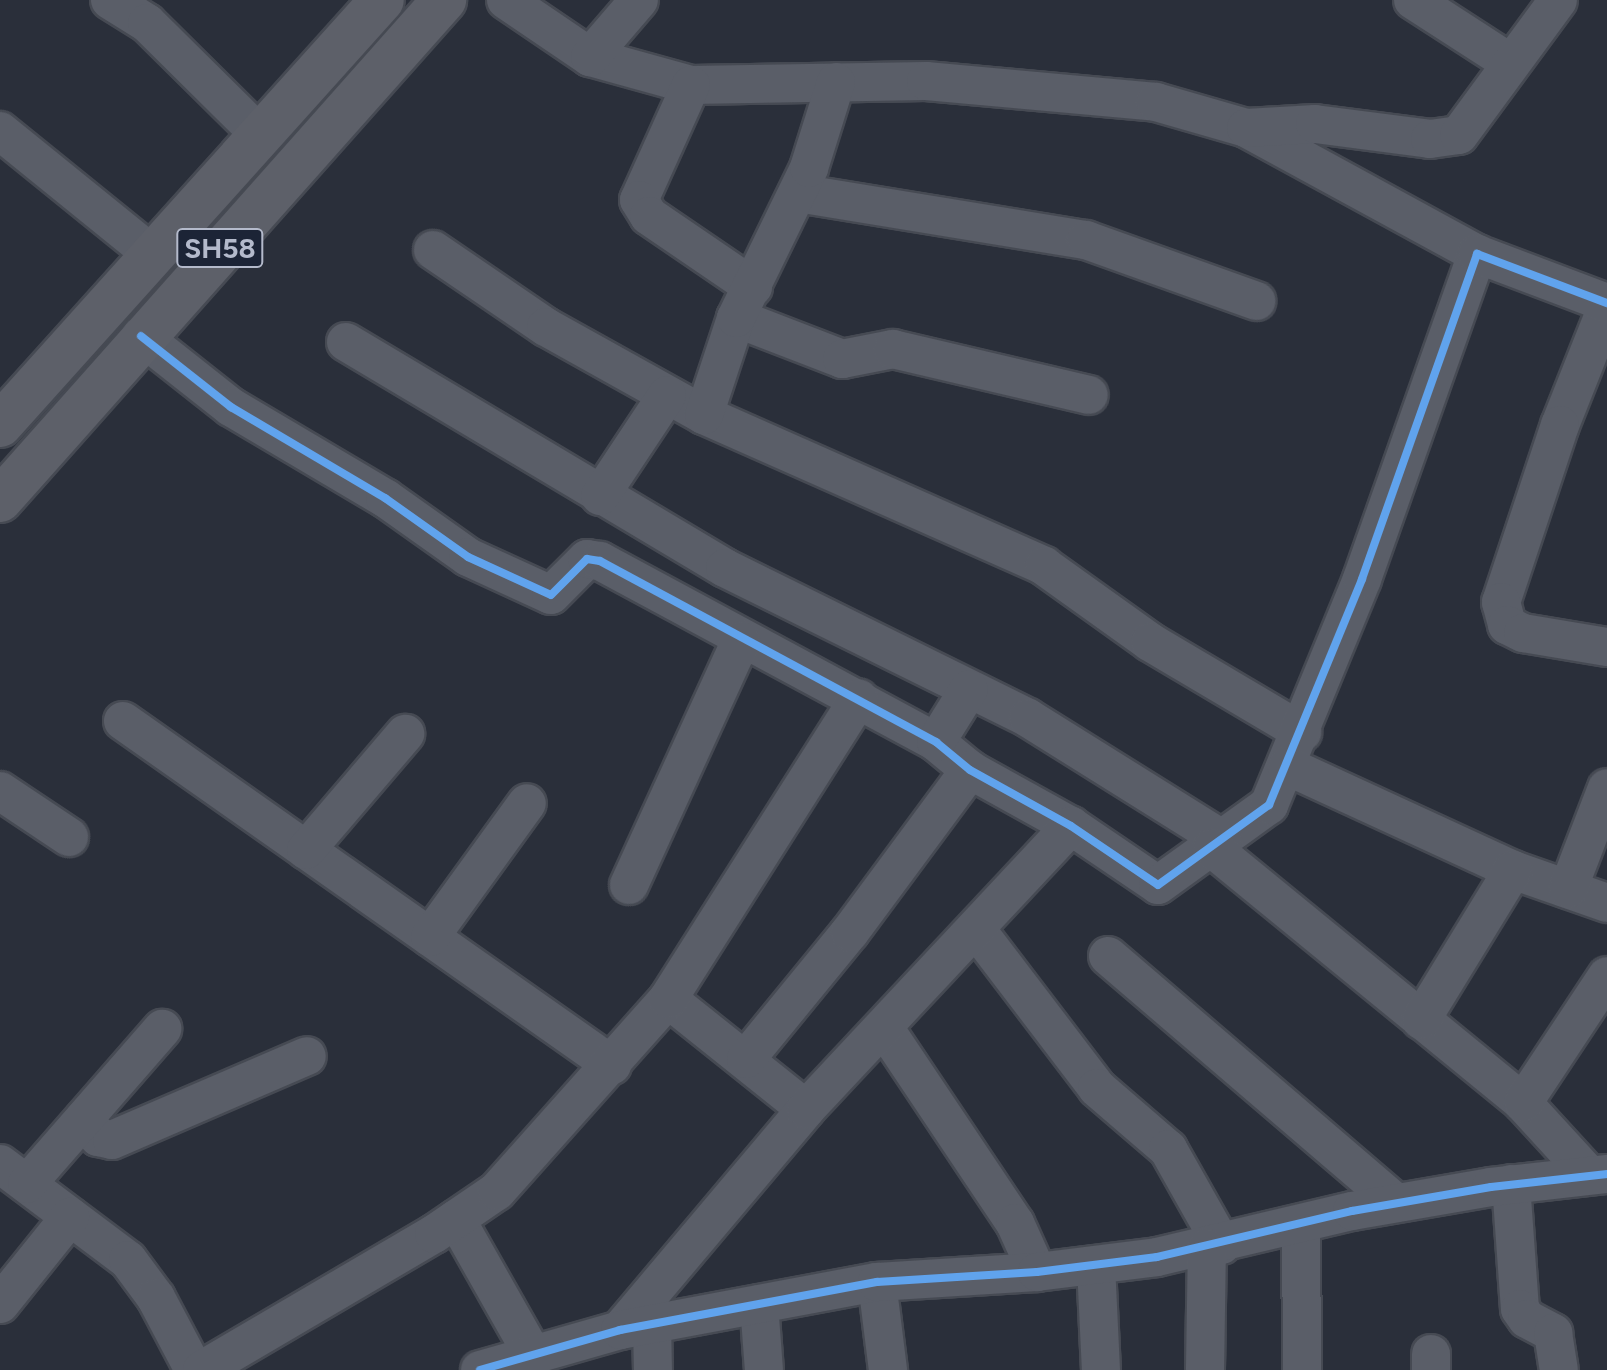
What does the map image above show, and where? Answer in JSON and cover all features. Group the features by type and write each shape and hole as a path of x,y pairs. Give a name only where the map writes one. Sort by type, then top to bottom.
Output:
{"main road":[{"name":"SH58","path":"0,425 382,0"},
{"name":"SH58","path":"0,500 141,336 444,0"}],"street":[{"path":"506,0 590,57 691,85 926,81 1089,93 1156,102 1246,128 1477,254 1607,305 1560,425 1501,602 1507,625 1523,633 1607,647"},
{"path":"590,57 639,0"},
{"path":"1413,0 1509,62"},
{"path":"1246,128 1315,124 1447,139 1469,125 1509,62 1558,0"},
{"path":"119,2 147,23 261,136"},
{"path":"704,415 744,303 798,193 836,82"},
{"path":"691,85 639,200 649,216 744,303 842,359 893,349 1089,395"},
{"path":"0,131 153,255"},
{"path":"798,193 1086,240 1256,301"},
{"path":"433,250 546,327 704,415 1044,566 1294,749 1513,870 1607,903"},
{"path":"141,336 231,407 385,498 468,557 539,593 561,590 583,561 594,558 741,640 859,698 936,742 970,770 1071,826 1158,885 1269,805 1294,749 1410,449 1477,254"},
{"path":"346,342 600,496 719,564 1028,718 1217,844 1421,1020 1523,1103 1598,1174"},
{"path":"600,496 667,395"},
{"path":"694,614 719,564"},
{"path":"629,885 741,640"},
{"path":"936,742 969,689"},
{"path":"202,1370 456,1219 497,1191 668,999 859,698"},
{"path":"123,721 612,1065"},
{"path":"306,850 405,734"},
{"path":"746,1059 850,932 970,770"},
{"path":"1568,889 1607,788"},
{"path":"3,799 69,837"},
{"path":"430,937 527,803"},
{"path":"636,1327 806,1109 885,1029 1071,826"},
{"path":"1421,1020 1513,870"},
{"path":"976,929 1097,1088 1168,1149 1214,1246 1205,1370"},
{"path":"1108,956 1396,1203"},
{"path":"1523,1103 1607,976"},
{"path":"668,999 806,1109"},
{"path":"162,1029 84,1119 13,1174 143,1277 194,1370"},
{"path":"885,1029 1015,1223 1037,1272"},
{"path":"84,1119 98,1137 112,1140 307,1056"},
{"path":"480,1370 636,1327 877,1282 1037,1272 1096,1265 1214,1246 1396,1203 1511,1184 1598,1174"},
{"path":"1511,1184 1520,1309 1527,1319 1553,1333 1559,1370"},
{"path":"0,1304 70,1217"},
{"path":"456,1219 533,1355"},
{"path":"1301,1224 1302,1370"},
{"path":"1096,1265 1101,1370"},
{"path":"877,1282 888,1370"},
{"path":"759,1304 764,1370"},
{"path":"636,1327 653,1370"}],"cycle path":[{"path":"141,336 231,407 385,498 468,557 551,595 587,559 600,561 936,742 970,770 1071,826 1158,885 1269,805 1362,579 1477,254 1607,303"},
{"path":"480,1370 620,1330 877,1282 1037,1272 1157,1257 1352,1211 1491,1187 1607,1174"}]}
